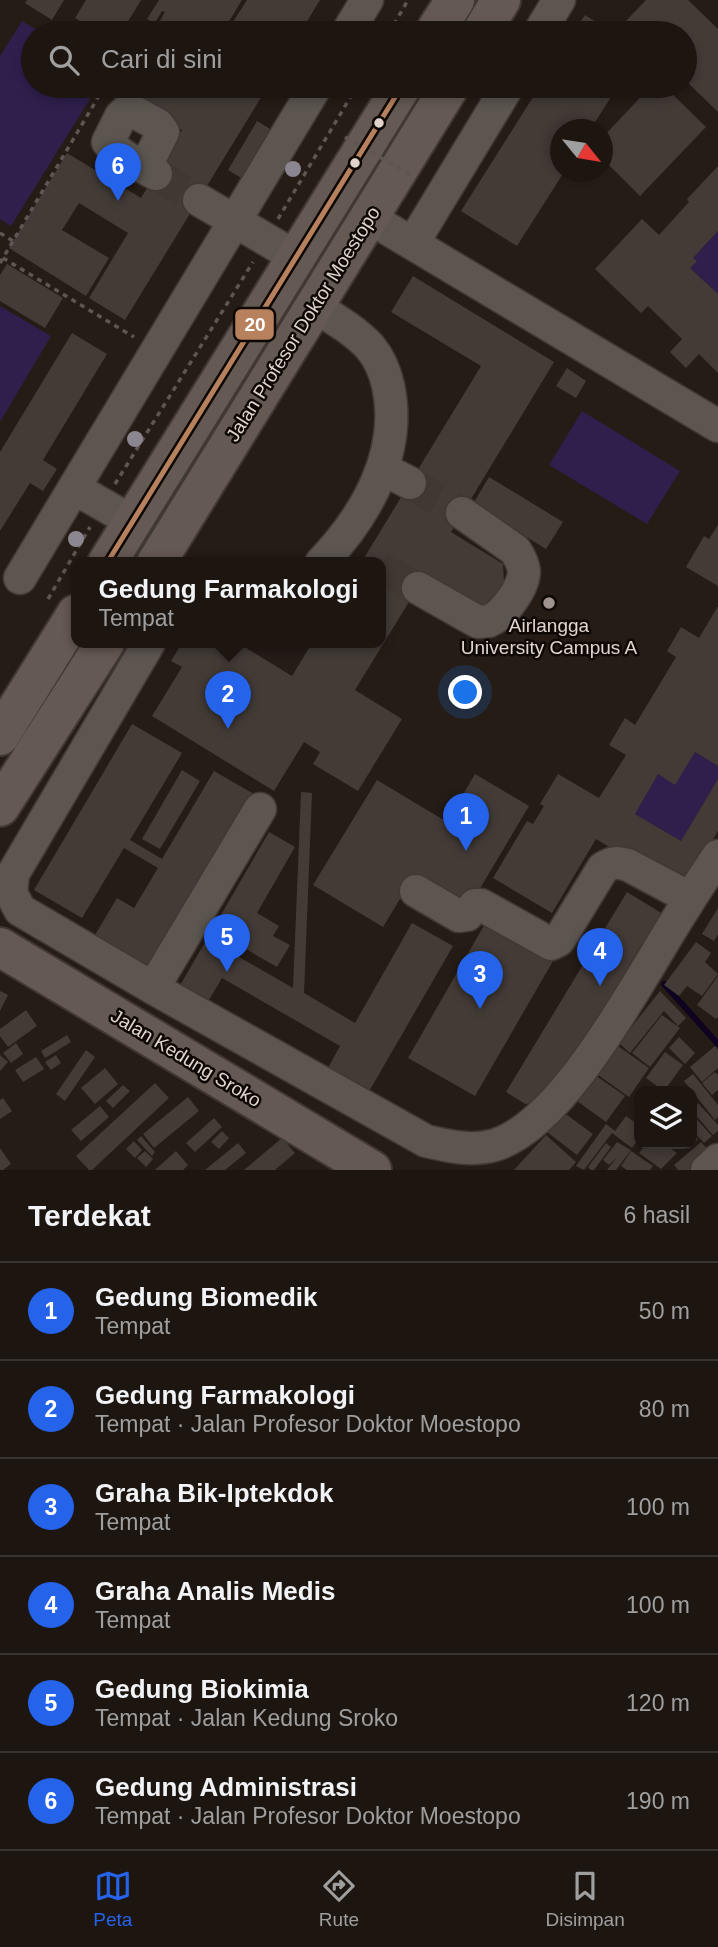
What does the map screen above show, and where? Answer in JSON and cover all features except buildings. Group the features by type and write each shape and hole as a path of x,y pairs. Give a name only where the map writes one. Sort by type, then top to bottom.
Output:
{"main road":[{"path":"442,21 455,0"},
{"path":"488,21 501,0"},
{"path":"108,557 118,513 281,248 393,98"},
{"name":"Jalan Profesor Doktor Moestopo","path":"160,557 442,98"},
{"path":"2,729 62,607"},
{"path":"0,807 102,648"},
{"name":"Jalan Kedung Sroko","path":"0,947 372,1170"}],"street":[{"path":"354,21 367,0"},
{"path":"546,21 559,0"},
{"path":"20,578 309,98"},
{"path":"413,243 501,98"},
{"path":"199,200 281,248"},
{"path":"368,217 718,426"},
{"path":"314,306 345,326 371,348 385,372 392,403 390,439 396,476 362,511 341,555"},
{"path":"74,488 118,513"},
{"path":"418,588 478,622 489,621 502,612 521,583 524,570 515,550 462,513"},
{"path":"146,648 13,874 11,893 20,910 153,988 459,1159 479,1148 500,1143 528,1128 546,1111 603,1040 718,856"},
{"path":"153,988 260,809"},
{"path":"416,891 459,916 467,915 475,905 481,905 551,944 559,940 603,868 610,864 618,862 628,865 690,898"},
{"path":"707,1170 718,1160"}],"path":[{"path":"395,21 408,0"},
{"path":"0,263 98,98"},
{"path":"92,557 281,248 352,98"},
{"path":"345,137 414,177"},
{"path":"0,233 13,240"},
{"path":"3,258 156,351"},
{"path":"62,607 71,592"}],"shaded area":[{"path":"21,23 21,98 91,98 11,226 0,219 0,56"},
{"path":"718,231 718,294 690,268 696,261 693,258"},
{"path":"0,306 51,336 0,422"},
{"path":"582,411 680,471 647,524 549,465"},
{"path":"695,752 718,766 718,779 681,841 635,814 658,774 675,784"}],"waterway":[{"path":"664,984 718,1044"}],"tunnel":[{"path":"156,174 199,200"},
{"path":"410,483 462,513"},
{"path":"386,570 418,588"}],"transit line":[{"name":"20","path":"111,557 395,98"}],"place":[{"name":"Gedung Administrasi","path":"118,201"},
{"name":"Airlangga University Campus A","path":"549,603"},
{"name":"Gedung Farmakologi","path":"228,729"},
{"name":"Gedung Biomedik","path":"466,851"},
{"name":"Gedung Biokimia","path":"227,972"},
{"name":"Graha Analis Medis","path":"600,986"},
{"name":"Graha Bik-Iptekdok","path":"480,1009"}]}
